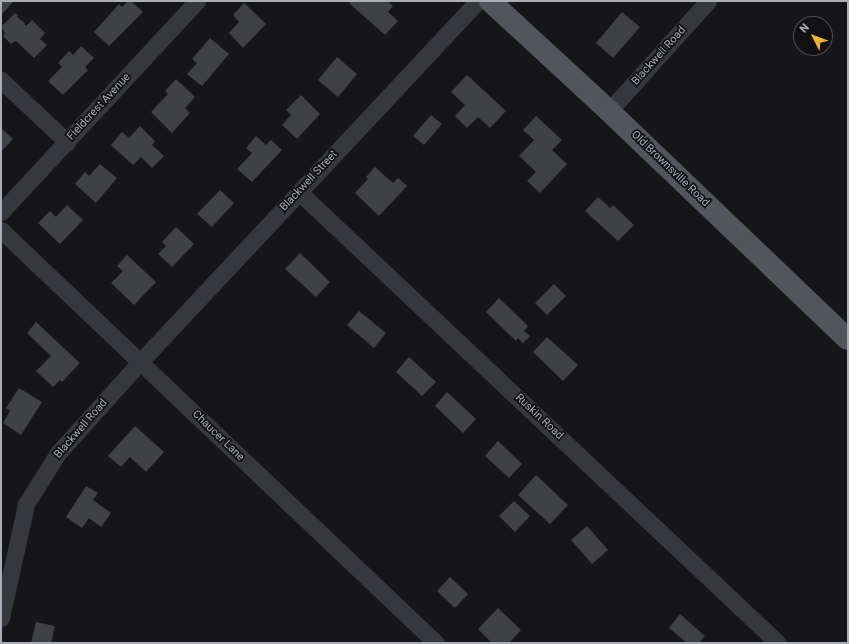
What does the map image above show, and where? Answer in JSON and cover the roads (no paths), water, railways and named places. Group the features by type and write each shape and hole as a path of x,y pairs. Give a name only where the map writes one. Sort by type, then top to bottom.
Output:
{"main road":[{"name":"Old Brownsville Road","path":"490,1 609,111 848,339"}],"street":[{"name":"Blackwell Street","path":"140,362 478,1"},
{"name":"Blackwell Road","path":"609,111 708,1"},
{"name":"Fieldcrest Avenue","path":"1,212 67,142 189,4"},
{"path":"1,80 67,142"},
{"name":"Ruskin Road","path":"299,192 778,643"},
{"name":"Chaucer Lane","path":"1,230 436,643"},
{"name":"Blackwell Road","path":"1,618 26,504 58,453 140,362"}]}
